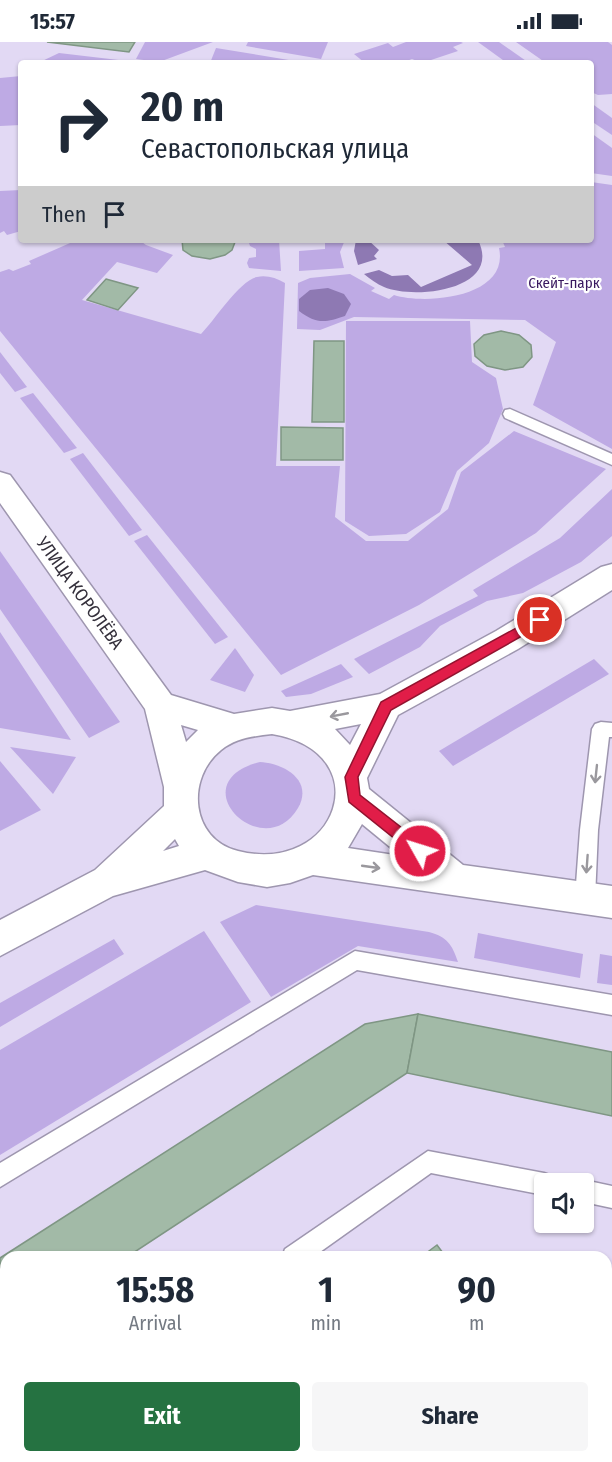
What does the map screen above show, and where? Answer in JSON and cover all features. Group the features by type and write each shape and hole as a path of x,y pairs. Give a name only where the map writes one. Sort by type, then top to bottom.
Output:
{"main road":[{"name":"УЛИЦА КОРОЛЁВА","path":"0,482 160,705 180,799"},
{"path":"291,724 386,706 507,640 612,575"},
{"path":"160,705 233,727"},
{"path":"180,799 190,835 208,854 232,866 259,871 287,868 313,859 334,843 348,821 353,787 386,706"},
{"path":"105,882 180,799 189,761 208,741 233,727 252,722 272,721 312,731 330,743 343,759 353,787 453,878"},
{"path":"0,939 105,882 208,854"},
{"path":"313,859 598,899"}],"lane":[{"path":"510,414 612,460"},
{"path":"598,899 589,830 601,729 612,730"},
{"path":"0,1176 355,960 612,1005"},
{"path":"302,1251 428,1162 534,1182"},
{"path":"594,1193 612,1197"}],"green space":[{"path":"145,42 213,42 164,60 136,59"},
{"path":"248,42 328,42 321,59 246,46"},
{"path":"406,42 463,43 453,47 458,51 431,60 361,60 354,54 388,43 393,47"},
{"path":"478,42 499,42 525,60 503,60"},
{"path":"516,42 608,42 612,45 612,94 594,93 594,60 542,60"},
{"path":"216,48 289,60 211,60"},
{"path":"59,53 118,60 44,60"},
{"path":"18,76 18,125 0,126 0,78"},
{"path":"594,105 612,118 612,135 594,123"},
{"path":"594,135 612,148 612,176 594,173"},
{"name":"Скейт-парк","path":"594,182 612,185 612,449 533,405 556,342 525,320 354,317 320,330 297,329 298,283 310,278 350,274 375,288 371,291 389,299 394,295 408,298 444,298 479,287 492,278 499,265 499,248 505,247 503,243 594,243"},
{"path":"18,190 18,232 7,235 4,231 0,233 0,191"},
{"path":"70,243 143,243 173,255 157,273 117,262 82,300 201,334 235,293 250,280 257,277 268,277 285,283 276,466 340,466 335,517 366,541 408,541 448,509 461,472 514,431 606,469 536,533 419,605 281,675 0,331 0,272 9,269 13,271 31,264 29,261"},
{"path":"249,243 279,243 281,271 249,268 247,263 249,258 256,257 256,249"},
{"path":"325,243 344,243 340,252 344,268 299,271 299,251 325,249"},
{"path":"346,321 470,321 472,362 496,378 503,409 489,443 457,471 440,512 406,534 369,536 345,521"},
{"path":"0,352 27,387 15,392 0,373"},
{"path":"33,393 77,448 64,453 20,398"},
{"path":"83,453 142,530 129,536 70,459"},
{"path":"612,489 612,536 581,562 523,593 487,601 440,626 420,647 369,674 354,659 478,596 473,590 560,538"},
{"path":"147,535 228,637 215,644 134,541"},
{"path":"0,551 120,722 89,738 0,609"},
{"path":"0,632 71,740 0,728"},
{"path":"235,648 254,675 245,692 210,680"},
{"path":"594,659 609,674 453,766 439,751"},
{"path":"341,664 353,677 311,694 286,697 281,691"},
{"path":"10,747 76,757 53,794"},
{"path":"0,761 41,810 0,831"},
{"path":"260,762 278,766 294,775 302,789 302,798 298,808 283,824 266,828 249,824 235,815 227,801 227,786 237,772"},
{"path":"256,905 429,932 448,942 458,962 358,946 271,997 220,922"},
{"path":"204,931 251,1002 0,1155 0,1050"},
{"path":"478,933 583,954 580,978 474,958"},
{"path":"114,939 124,954 0,1027 0,1003"},
{"path":"600,954 612,956 612,985 597,983"}],"shaded area":[{"path":"355,243 371,243 379,250 374,256 377,259 358,265 354,251"},
{"path":"446,243 479,243 482,257 478,270 467,280 452,287 434,291 398,291 384,287 364,274 379,270 392,276 408,275 421,287 472,265"},
{"path":"328,288 344,294 351,304 345,316 321,321 299,311 299,299 310,290"}],"building":[{"path":"47,42 135,42 129,52"},
{"path":"182,243 235,243 232,250 225,255 210,259 192,256 183,250"},
{"path":"106,279 138,288 118,310 87,300"},
{"path":"501,331 519,335 531,345 532,357 523,367 505,370 487,366 475,356 474,344 484,335"},
{"path":"314,341 344,341 344,422 312,422"},
{"path":"281,427 343,428 343,460 281,460"},
{"path":"418,1014 407,1073 136,1251 11,1251 365,1024"},
{"path":"418,1014 612,1052 612,1116 407,1073"},
{"path":"437,1245 442,1251 429,1251"}],"route":[{"path":"420,851 354,797 351,777 386,706 540,620"}]}
